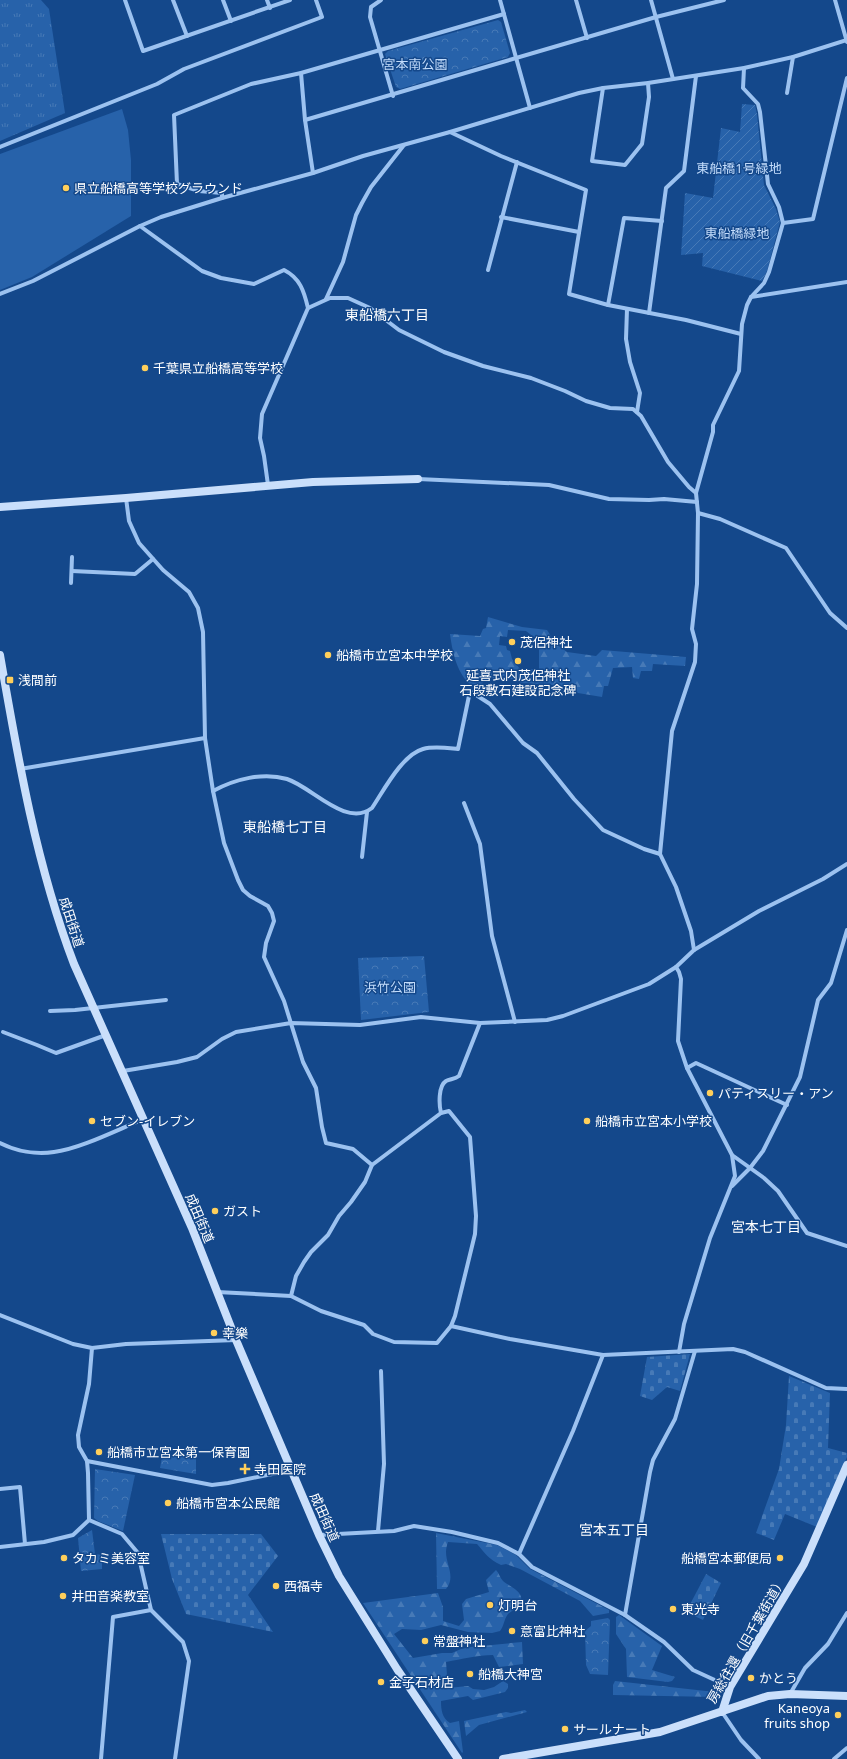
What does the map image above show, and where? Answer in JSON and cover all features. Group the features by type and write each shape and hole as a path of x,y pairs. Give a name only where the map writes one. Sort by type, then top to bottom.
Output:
{"street":[{"path":"125,0 143,52 290,0"},
{"path":"173,0 187,36"},
{"path":"223,0 231,21"},
{"path":"267,0 270,8"},
{"path":"0,147 157,84 184,69 322,17 316,0"},
{"path":"381,0 371,7 370,17 393,96"},
{"path":"500,0 530,108"},
{"path":"576,0 587,38"},
{"path":"651,0 673,79"},
{"path":"305,120 393,96 656,17 724,0"},
{"path":"0,294 33,280 140,226 161,217 222,198 313,173 363,156 603,88 648,83 744,68 793,57 846,41 835,0"},
{"path":"222,198 222,194 199,191 177,184 174,115 251,84 301,73 504,14"},
{"path":"787,93 793,57"},
{"path":"694,950 692,931 676,887 660,854 672,731 695,662 696,644 692,629 697,584 698,513 696,493 713,432 713,425 739,371 741,334 747,305 751,297 764,283 769,272 783,223 779,207 768,184 758,104 743,88 744,68"},
{"path":"301,73 305,120 313,173"},
{"path":"649,313 666,188 684,171 696,76"},
{"path":"783,223 813,219 847,78"},
{"path":"603,88 592,161 625,165 642,144 649,97 648,83"},
{"path":"450,132 501,156 586,190 569,294 608,305 686,320 741,334"},
{"path":"326,300 343,262 356,215 362,203 371,187 404,145"},
{"path":"488,270 517,162"},
{"path":"501,217 579,232"},
{"path":"608,305 624,218 662,221"},
{"path":"140,226 202,271 221,278 254,284 284,270 294,274 304,293 308,308 262,414 260,438 268,485"},
{"path":"751,297 847,282"},
{"path":"308,308 330,298 348,298 370,308 399,330 444,352 483,366 531,378 586,401 610,408 633,409 641,416 668,462 696,493"},
{"path":"627,309 626,339 630,362 640,393 636,412"},
{"path":"0,507 356,479 418,479 549,485 609,499 664,499 697,502"},
{"path":"126,498 132,532 153,560 194,598 200,617 203,632 205,738 213,791 224,843 243,890 250,896 268,906 272,913 274,921 266,943 264,957 284,1001 303,1062 316,1088 322,1128 326,1143 353,1150 372,1165"},
{"path":"698,513 720,519 786,548 830,613 847,628"},
{"path":"71,583 72,557"},
{"path":"72,571 134,574 153,560"},
{"name":"成田街道","path":"0,655 20,769 49,892 71,958 123,1071 192,1228 236,1340 319,1535 339,1576 351,1596 397,1669 458,1759"},
{"path":"213,791 225,784 246,778 268,776 279,777 297,783 326,803 346,812 361,814 367,812 372,808 396,772 414,754 424,749 458,749 470,691 490,704 522,743 537,753 603,830 644,849 660,854"},
{"path":"20,769 205,738"},
{"path":"464,803 480,844 485,892 492,936 515,1022"},
{"path":"362,857 367,812"},
{"path":"123,1071 177,1062 197,1056 222,1039 236,1032 291,1023 360,1025 421,1017 480,1023 547,1020 563,1016 648,984 676,968 694,950 759,911 823,879 847,864"},
{"path":"732,1186 750,1168 762,1151 800,1077 818,1000 831,983 847,930"},
{"path":"676,968 681,979 678,1041 687,1068 732,1155 735,1176 710,1238 684,1324 679,1352"},
{"path":"50,1011 166,1000"},
{"path":"441,1113 439,1107 442,1087 445,1082 459,1076 480,1023"},
{"path":"2,1032 37,1044 56,1054 106,1035"},
{"path":"687,1068 696,1063 787,1104"},
{"path":"217,1292 291,1296 320,1311 364,1325 373,1334 394,1342 436,1343 451,1326 460,1301 475,1234 476,1216 470,1137 450,1111 441,1113 372,1165 365,1182 339,1216 328,1235 311,1252 304,1262 296,1276 291,1296"},
{"path":"0,1143 10,1148 29,1152 54,1152 80,1145 144,1119"},
{"path":"732,1155 764,1178 778,1192 807,1233 847,1246"},
{"path":"0,1315 73,1344 92,1348 126,1344 236,1340"},
{"path":"451,1326 510,1339 603,1355 733,1349 745,1352 826,1388 847,1390"},
{"path":"0,1547 44,1542 73,1535 89,1520 87,1461 79,1447 78,1436 89,1384 92,1348"},
{"path":"625,1614 653,1460 675,1419 695,1351"},
{"path":"519,1554 573,1431 603,1355"},
{"path":"378,1531 384,1464 381,1371"},
{"path":"87,1461 212,1485 292,1470"},
{"name":"房総往還（旧千葉街道）","path":"503,1759 660,1732 722,1712 730,1687 804,1564 847,1465"},
{"path":"0,1489 20,1487 25,1544"},
{"path":"89,1520 122,1534 138,1553 150,1610 183,1642 189,1661 175,1759"},
{"path":"319,1535 394,1531 414,1526 437,1529 498,1543 519,1554 532,1567 625,1614 664,1642 693,1670 730,1687"},
{"path":"101,1759 113,1616 150,1610"},
{"path":"790,1694 805,1668 828,1644 847,1613"},
{"path":"759,1759 740,1740 722,1712 768,1696 790,1694 847,1696"},
{"path":"834,1759 847,1748"}],"green space":[{"path":"0,0 41,0 49,9 65,113 0,141"},
{"name":"宮本南公園","path":"498,20 501,22 510,53 508,57 400,89 396,87 385,54 388,51"},
{"name":"東船橋緑地","path":"742,104 755,105 764,185 776,209 780,222 767,271 762,281 702,266 703,253 681,255 685,193 713,198 721,128 740,132"},
{"name":"県立船橋高等学校グラウンド","path":"122,109 128,130 131,160 131,216 32,277 0,290 0,154"},
{"path":"488,617 522,627 547,630 556,644 567,652 596,656 602,650 686,657 685,666 653,664 652,671 641,671 639,679 633,678 632,667 613,668 608,686 604,686 602,697 554,689 553,685 521,683 511,679 485,678 479,691 466,680 461,673 455,659 450,634 480,636 483,629 486,628","holes":["508,630 526,631 539,641 539,669 520,669 512,659 510,651 507,650 506,646 499,645 500,636 507,637"]},
{"name":"浜竹公園","path":"424,956 429,1012 361,1020 358,958"},
{"path":"690,1354 680,1391 667,1387 652,1400 640,1396 647,1357"},
{"path":"789,1376 830,1393 828,1448 847,1453 847,1457 817,1527 785,1514 774,1540 756,1533 779,1469 786,1425"},
{"path":"196,1456 196,1474 160,1468 162,1457"},
{"path":"95,1469 135,1475 123,1531 94,1518"},
{"path":"92,1530 95,1554 102,1555 102,1569 81,1571 78,1538"},
{"path":"436,1533 497,1545 516,1555 530,1569 609,1610 609,1613 593,1616 580,1601 520,1569 506,1564 501,1565 493,1561 477,1544 448,1542 446,1557 450,1571 450,1580 446,1589 437,1589"},
{"path":"161,1534 261,1534 278,1556 248,1595 273,1632 186,1614 172,1579"},
{"path":"496,1570 503,1581 516,1590 521,1596 520,1604 508,1614 500,1631 492,1633 468,1632 441,1625 421,1630 402,1629 394,1634 413,1658 442,1653 452,1653 471,1647 522,1642 523,1664 499,1667 493,1655 475,1656 446,1662 448,1688 468,1686 473,1689 484,1690 494,1687 503,1681 508,1684 508,1688 505,1692 473,1700 468,1696 441,1701 445,1719 450,1723 459,1721 462,1753 363,1603 438,1593 443,1607 443,1621 459,1626 464,1620 462,1604 466,1599 489,1592 486,1580"},
{"path":"706,1574 721,1583 703,1620 686,1612"},
{"path":"619,1615 662,1646 652,1670 675,1677 672,1681 668,1682 627,1677 626,1649 616,1634 616,1617"},
{"path":"608,1618 610,1620 608,1675 590,1674 586,1665 585,1631 591,1626 591,1621"},
{"path":"615,1681 706,1691 719,1691 716,1697 613,1695 613,1685"},
{"path":"525,1710 527,1712 479,1725 466,1736 464,1721 506,1712 511,1713"}],"place":[{"name":"県立船橋高等学校グラウンド","path":"66,188"},
{"name":"千葉県立船橋高等学校","path":"145,368"},
{"name":"茂侶神社","path":"512,642"},
{"name":"船橋市立宮本中学校","path":"328,655"},
{"name":"延喜式内茂侶神社 石段敷石建設記念碑","path":"518,661"},
{"name":"浅間前","path":"10,680"},
{"name":"パティスリー・アン","path":"710,1093"},
{"name":"セブン-イレブン","path":"92,1121"},
{"name":"船橋市立宮本小学校","path":"587,1121"},
{"name":"ガスト","path":"215,1211"},
{"name":"幸樂","path":"214,1333"},
{"name":"船橋市立宮本第一保育園","path":"99,1452"},
{"name":"寺田医院","path":"245,1469"},
{"name":"船橋市宮本公民館","path":"168,1503"},
{"name":"タカミ美容室","path":"64,1558"},
{"name":"船橋宮本郵便局","path":"780,1558"},
{"name":"西福寺","path":"276,1586"},
{"name":"井田音楽教室","path":"63,1596"},
{"name":"灯明台","path":"490,1605"},
{"name":"東光寺","path":"673,1609"},
{"name":"意富比神社","path":"512,1631"},
{"name":"常盤神社","path":"425,1641"},
{"name":"船橋大神宮","path":"470,1674"},
{"name":"かとう","path":"751,1678"},
{"name":"金子石材店","path":"381,1682"},
{"name":"Kaneoya fruits shop","path":"838,1715"},
{"name":"サールナート","path":"565,1729"}],"district":[{"name":"東船橋六丁目","path":"387,314"},
{"name":"東船橋七丁目","path":"285,826"},
{"name":"宮本七丁目","path":"766,1226"},
{"name":"宮本五丁目","path":"614,1529"}],"park label":[{"name":"東船橋1号緑地","path":"739,168"}]}
